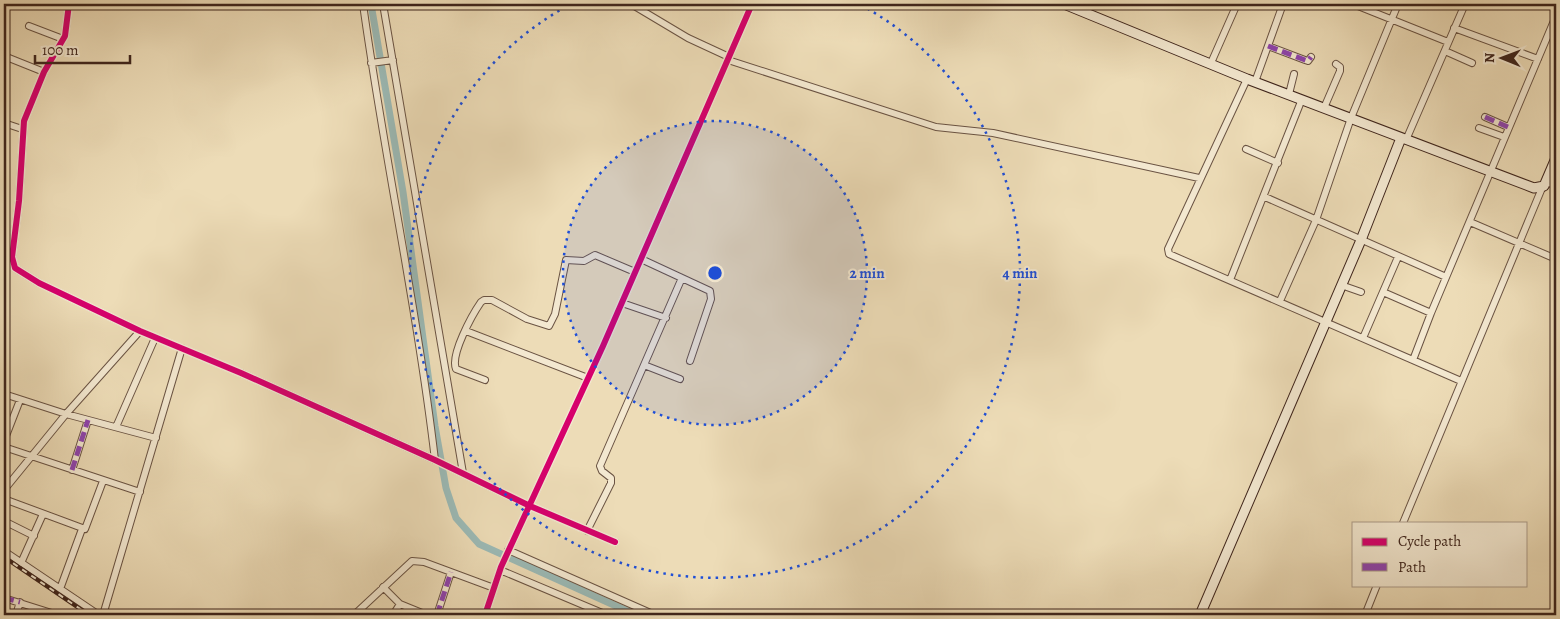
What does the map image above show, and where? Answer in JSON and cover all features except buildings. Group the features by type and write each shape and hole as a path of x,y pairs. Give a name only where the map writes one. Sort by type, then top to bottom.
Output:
{"main road":[{"path":"1064,4 1251,80 1534,188 1545,185 1556,158"},
{"path":"1200,615 1404,139"}],"street":[{"path":"69,4 67,30 44,72 28,108 22,129 13,265 39,283 155,338 182,348 437,461 587,532 615,542"},
{"path":"363,4 437,461"},
{"path":"383,4 391,60 463,473"},
{"path":"631,4 688,38 728,58 936,127 992,133 1199,178"},
{"path":"485,615 500,569 622,303 752,4"},
{"path":"1211,63 1237,4"},
{"path":"1283,4 1268,46 1199,178 1168,252 1172,256 1280,301 1326,323 1461,381"},
{"path":"1353,4 1448,42"},
{"path":"1280,301 1316,220 1351,118 1398,4"},
{"path":"1404,139 1464,5 1455,4"},
{"path":"1413,360 1508,127 1556,16"},
{"path":"29,26 63,40"},
{"path":"1454,28 1538,59"},
{"path":"1268,46 1307,61 1311,57"},
{"path":"1444,51 1472,63"},
{"path":"4,56 44,72"},
{"path":"373,63 391,60"},
{"path":"1324,108 1340,72 1340,67 1336,64"},
{"path":"1289,94 1294,74"},
{"path":"1230,280 1265,197 1302,99"},
{"path":"1485,117 1508,127"},
{"path":"4,123 22,129"},
{"path":"1478,128 1504,137"},
{"path":"1246,149 1278,163"},
{"path":"1403,522 1461,381 1545,185 1556,186"},
{"path":"1265,197 1446,277"},
{"path":"1470,222 1556,259"},
{"path":"456,369 456,353 478,306 484,300 492,300 527,319 550,326 555,314 567,259 584,261 595,255 635,272"},
{"path":"1363,338 1398,257"},
{"path":"641,259 681,280 710,292 711,296 690,361"},
{"path":"587,532 611,483 611,478 602,471 600,466 681,280"},
{"path":"1341,284 1360,292"},
{"path":"1383,292 1431,313"},
{"path":"622,303 666,318"},
{"path":"4,490 66,414 140,331"},
{"path":"466,331 588,378"},
{"path":"116,427 155,338"},
{"path":"4,551 101,615 140,492 182,348"},
{"path":"644,365 680,379"},
{"path":"446,374 456,369 485,380"},
{"path":"4,394 66,414 156,438"},
{"path":"4,441 20,400"},
{"path":"72,470 88,420"},
{"path":"4,447 140,492"},
{"path":"60,589 82,529 87,527 103,481"},
{"path":"4,499 82,529"},
{"path":"21,563 43,514"},
{"path":"4,522 34,536"},
{"path":"508,551 655,615"},
{"path":"354,615 412,561 424,562 494,588"},
{"path":"500,569 607,615"},
{"path":"437,615 451,572"},
{"path":"383,586 400,604 427,615"},
{"path":"1365,615 1377,586"},
{"path":"4,598 58,615"},
{"path":"16,615 20,602"},
{"path":"393,615 400,604"}],"waterway":[{"path":"371,4 403,192 435,426 446,488 456,518 479,544 636,615"}],"railway":[{"path":"4,557 89,615"}],"marked path":[{"path":"1268,46 1308,61 1311,57"},
{"path":"1485,117 1508,127"},
{"path":"72,470 88,420"},
{"path":"437,615 451,572"},
{"path":"4,598 20,602"}],"cycle path":[{"path":"69,4 65,36 44,72 24,121 19,201 12,257 15,268 39,283 140,331 241,373 435,460 530,506 615,542"},
{"path":"485,615 501,567 603,346 752,4"}]}
